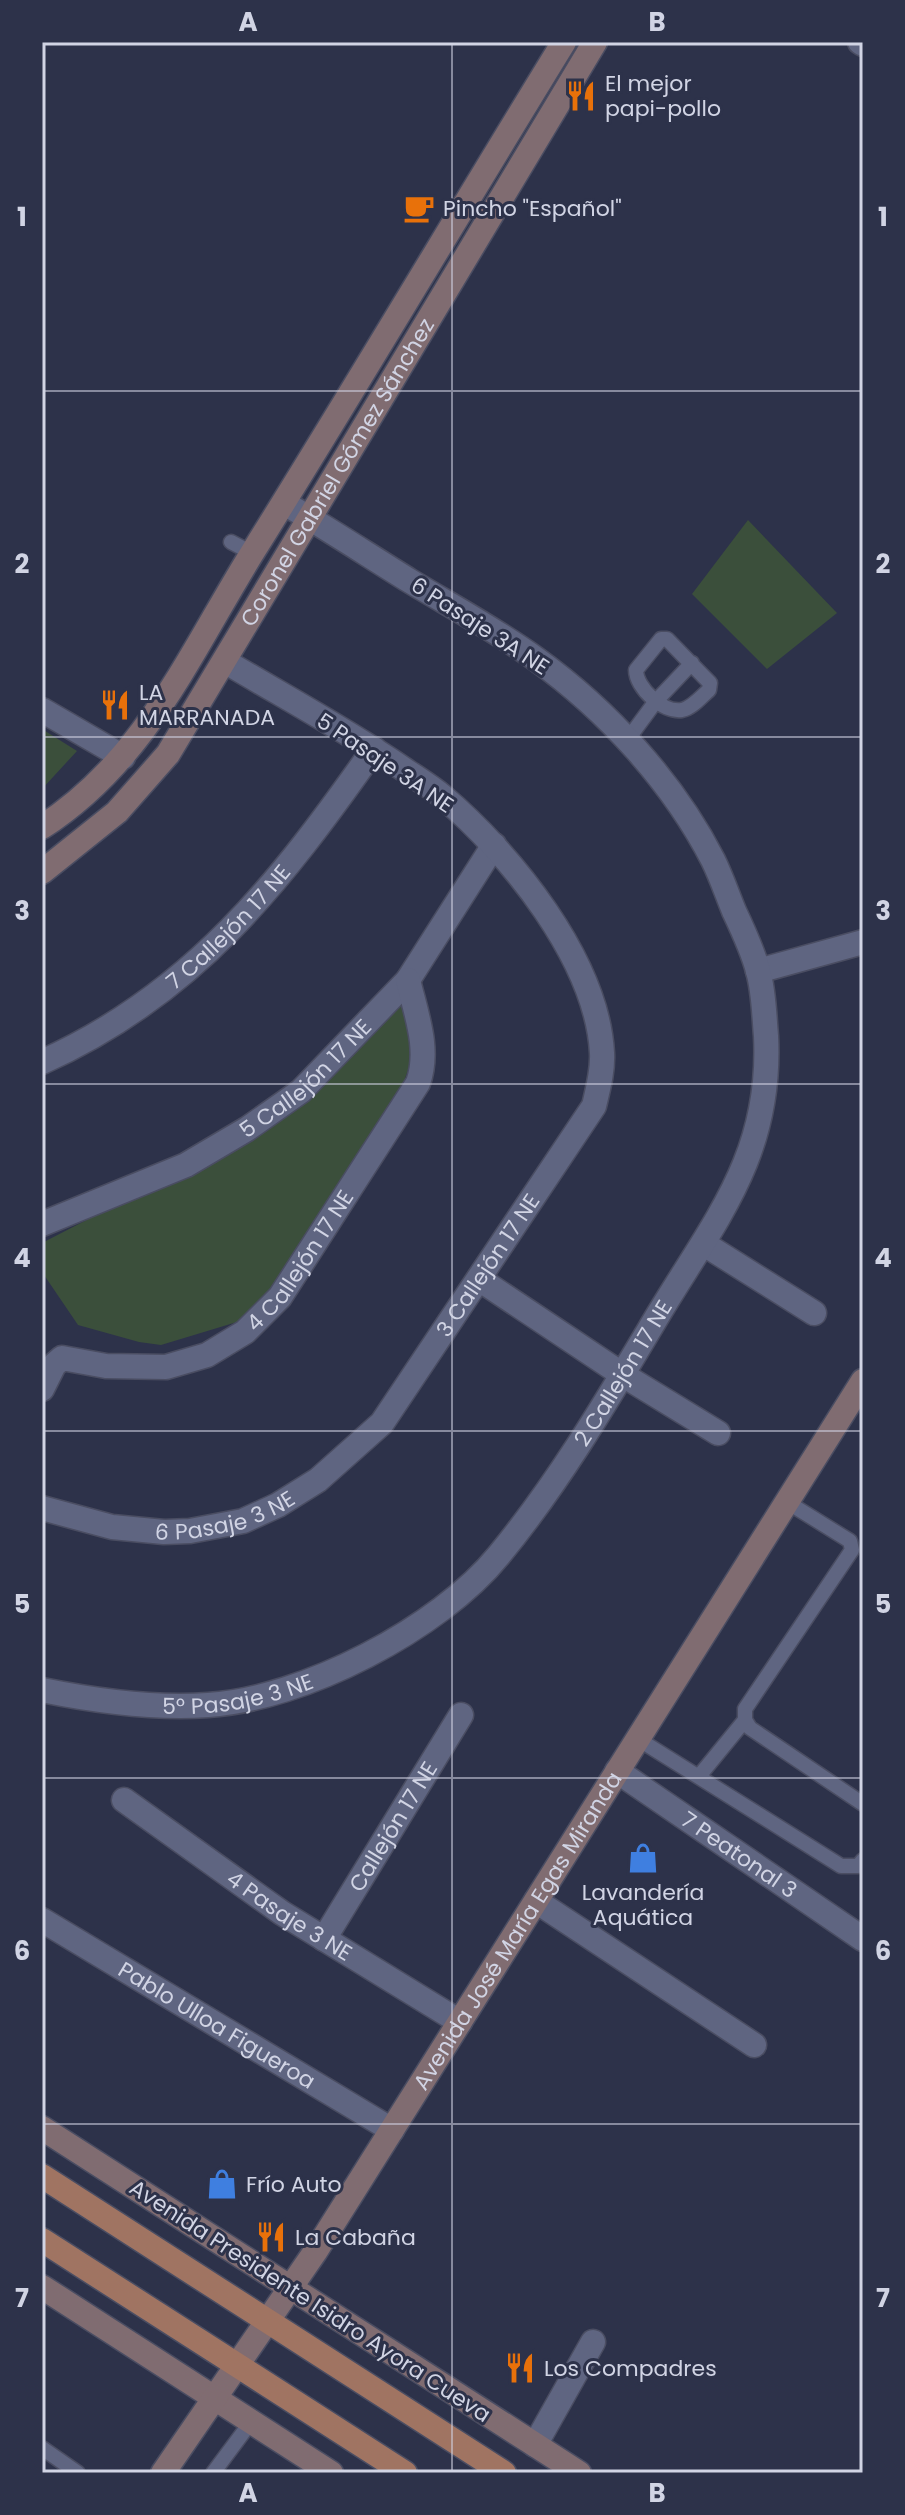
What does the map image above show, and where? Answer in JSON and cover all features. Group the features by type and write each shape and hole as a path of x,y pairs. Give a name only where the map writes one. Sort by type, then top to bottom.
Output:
{"main road":[{"name":"Avenida Presidente Isidro Ayora Cueva","path":"42,2176 504,2473"},
{"path":"42,2240 405,2473"}],"street":[{"name":"Coronel Gabriel Gómez Sánchez","path":"42,827 83,797 123,757 167,698 242,548 284,503 564,42"},
{"name":"Coronel Gabriel Gómez Sánchez","path":"42,872 83,842 147,781 168,754 513,188 595,42"},
{"name":"6 Pasaje 3A NE","path":"284,503 530,654 603,714 628,739 671,795 712,858 758,971 765,1026 765,1082"},
{"name":"5 Pasaje 3A NE","path":"226,662 374,749 441,795 494,845 521,876 551,921 591,999 602,1054 594,1106"},
{"path":"42,710 123,757"},
{"name":"7 Callejón 17 NE","path":"42,1062 127,1016 178,980 240,923 310,839 374,749"},
{"name":"5 Callejón 17 NE","path":"42,1224 175,1170 247,1129 308,1084 408,980 494,845"},
{"path":"758,971 863,942"},
{"name":"4 Callejón 17 NE","path":"42,1389 54,1365 62,1358 106,1366 155,1368 192,1360 236,1339 272,1307 418,1083 424,1066 424,1052 408,980"},
{"name":"2 Callejón 17 NE","path":"418,1625 456,1597 498,1556 623,1375 704,1244 741,1177 751,1153 765,1082"},
{"name":"3 Callejón 17 NE","path":"382,1423 594,1106"},
{"path":"704,1244 814,1313"},
{"path":"479,1279 623,1375 718,1433"},
{"name":"Avenida José María Egas Miranda","path":"163,2473 291,2289 863,1381"},
{"name":"6 Pasaje 3 NE","path":"42,1508 84,1521 138,1531 190,1531 223,1526 259,1514 299,1493 382,1423"},
{"name":"5° Pasaje 3 NE","path":"42,1690 129,1704 182,1706 244,1700 337,1669 418,1625"},
{"name":"Callejón 17 NE","path":"324,1939 461,1715"},
{"name":"7 Peatonal 3","path":"617,1771 863,1939"},
{"name":"4 Pasaje 3 NE","path":"124,1800 282,1913 460,2022"},
{"path":"536,1901 754,2045"},
{"name":"Pablo Ulloa Figueroa","path":"42,1920 392,2130"},
{"name":"Avenida Presidente Isidro Ayora Cueva","path":"42,2128 579,2473"},
{"path":"42,2287 331,2473"},
{"path":"535,2445 593,2342"}],"lane":[{"path":"661,639 667,639 707,678 709,690 687,709 672,710 656,701 637,680 636,673 661,639"},
{"path":"628,739 656,701 692,663"},
{"path":"787,1502 850,1541 852,1550 745,1709 745,1720 750,1728 863,1804"},
{"path":"700,1775 745,1720"},
{"path":"638,1739 841,1866 858,1866 863,1860"},
{"path":"213,2473 251,2422"},
{"path":"42,2448 78,2473"}],"green space":[{"path":"748,520 837,613 767,669 692,594"},
{"path":"42,729 77,751 42,789"},
{"path":"398,994 417,1042 403,1085 261,1306 237,1322 161,1345 78,1325 42,1272 42,1243 195,1164 297,1092"}],"place":[{"name":"El mejor papi-pollo","path":"581,96"},
{"name":"Pincho \"Español\"","path":"419,208"},
{"name":"LA MARRANADA","path":"115,705"},
{"name":"Lavandería Aquática","path":"643,1858"},
{"name":"Frío Auto","path":"222,2184"},
{"name":"La Cabaña","path":"271,2237"},
{"name":"Los Compadres","path":"520,2368"}]}
